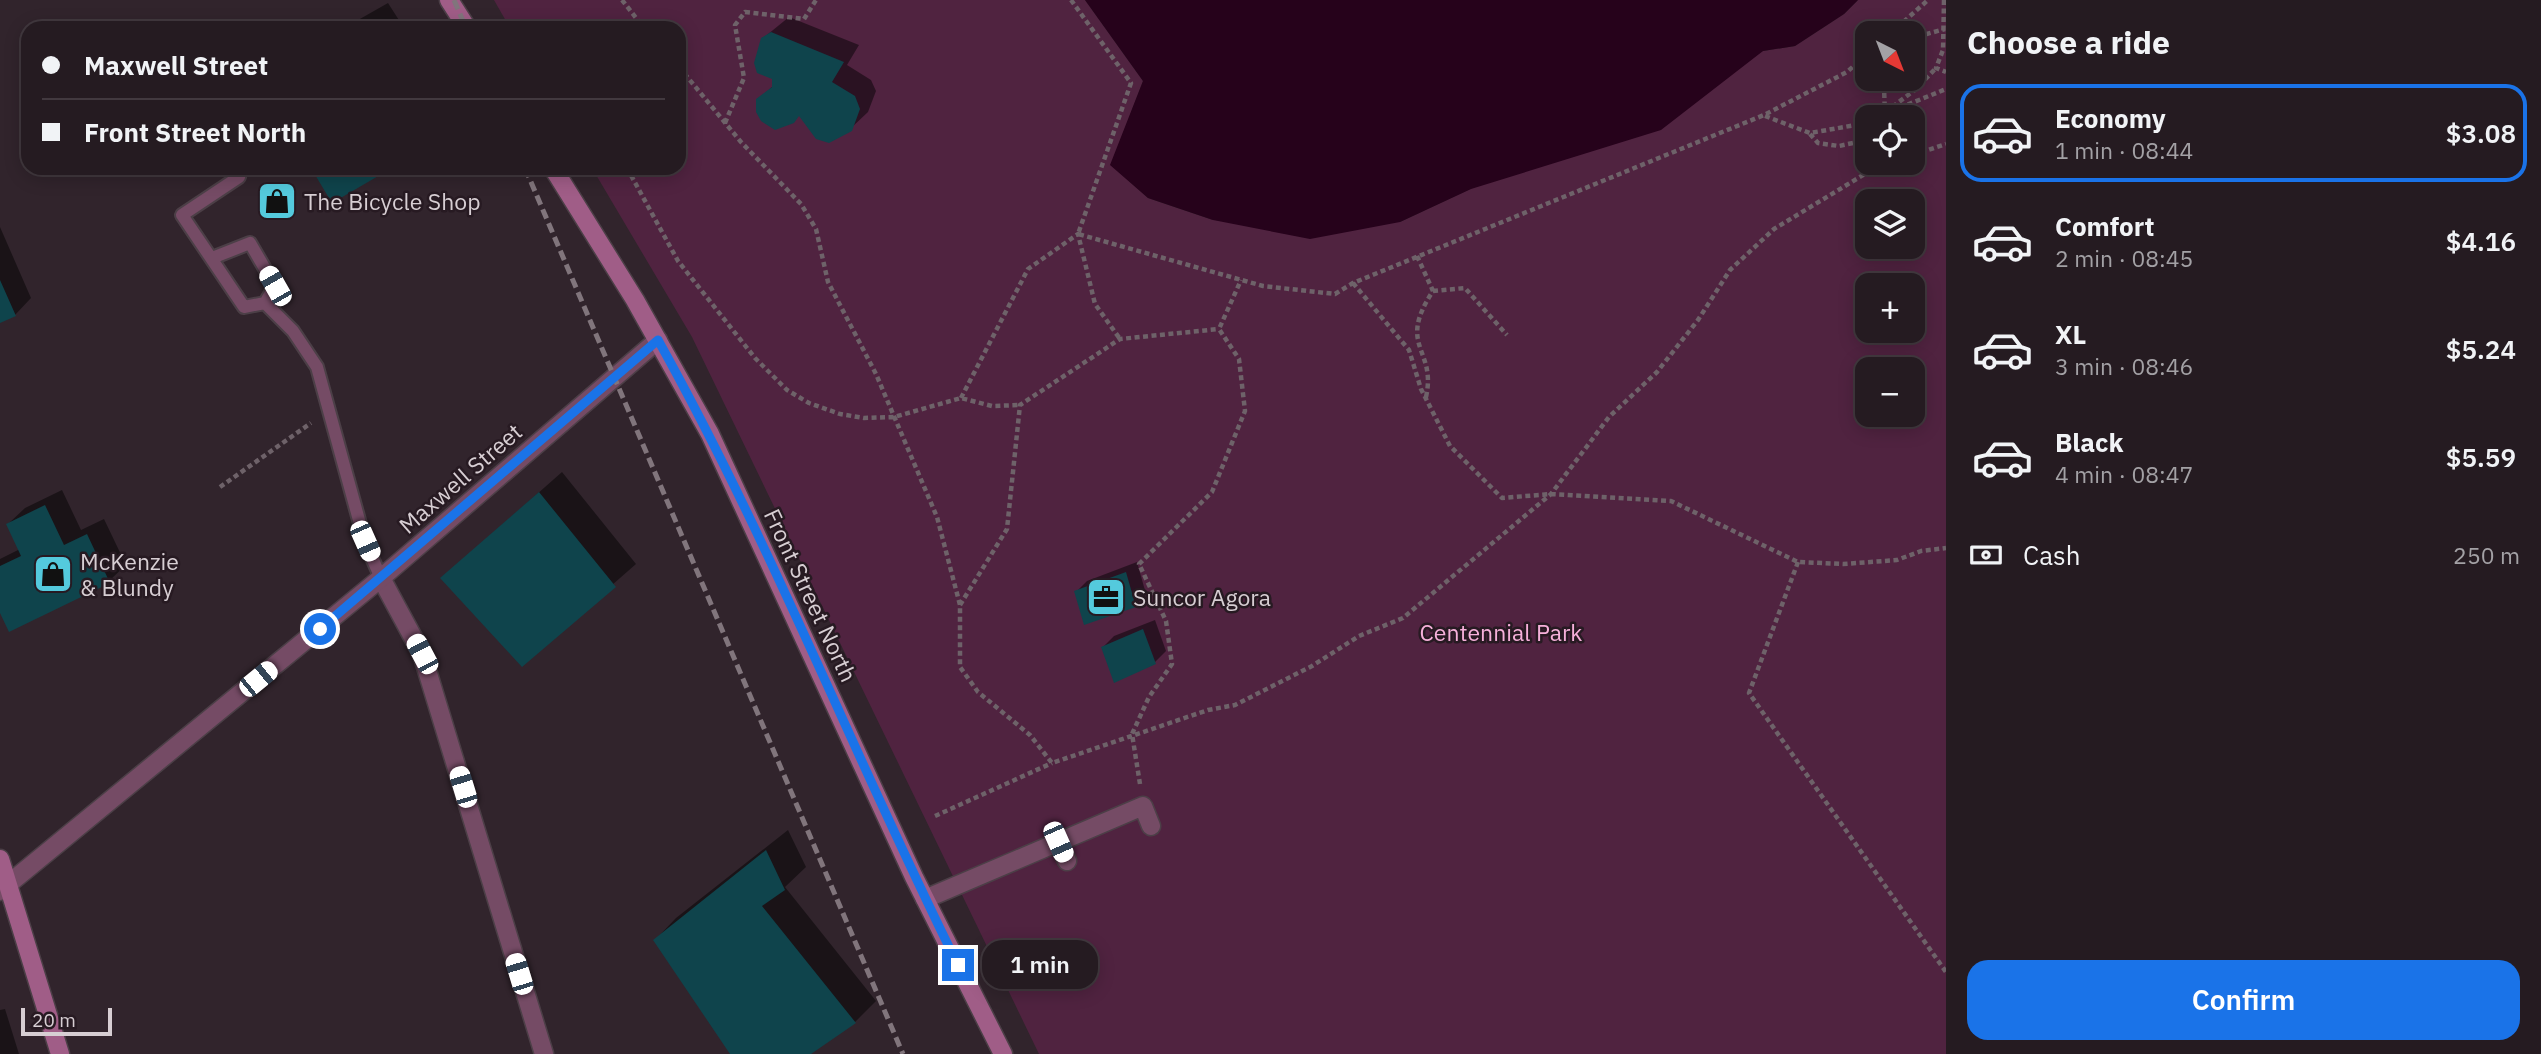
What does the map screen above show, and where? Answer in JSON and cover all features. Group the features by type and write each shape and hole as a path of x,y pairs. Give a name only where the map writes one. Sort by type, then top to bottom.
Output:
{"main road":[{"path":"449,0 462,21"},
{"name":"Front Street North","path":"557,175 658,340 710,434 925,899 1003,1054"},
{"path":"0,859 4,887 60,1054"}],"street":[{"name":"Maxwell Street","path":"4,887 382,578 658,340"},
{"path":"382,578 422,654 544,1054"},
{"path":"925,899 1143,806 1151,826"},
{"path":"1058,842 1067,861"}],"lane":[{"path":"212,258 250,243 275,286 265,303 244,307 183,215 239,177"},
{"path":"265,303 293,331 317,367 365,541 382,578"}],"path":[{"path":"621,0 637,21"},
{"path":"725,123 744,78 735,25 745,12 804,19 816,0"},
{"path":"1071,0 1130,83 1079,234 1095,304 1120,339"},
{"path":"1904,21 1928,0"},
{"path":"1898,105 1936,68 1943,50 1944,0"},
{"path":"1925,34 1945,29"},
{"path":"1079,234 1264,286 1335,294 1353,282 1764,116 1847,72 1855,65"},
{"path":"1936,68 1946,72"},
{"path":"686,76 725,123 801,204 816,229 828,282 860,340 937,517 960,605 960,667 978,692 1030,735 1052,763"},
{"path":"1910,105 1946,89"},
{"path":"1764,116 1810,133 1855,125"},
{"path":"1810,133 1818,143 1839,146 1855,143"},
{"path":"1925,151 1946,145"},
{"path":"631,175 678,261 755,358 787,390 809,403 840,414 880,419 961,398 992,406 1020,405 1120,339 1219,329"},
{"path":"935,816 1052,763 1132,734 1208,710 1235,705 1312,666 1359,636 1403,618 1551,494 1609,417 1657,372 1698,320 1730,270 1774,229 1866,175"},
{"path":"961,398 1028,269 1079,234"},
{"path":"1417,256 1433,291"},
{"path":"1219,329 1241,280"},
{"path":"1353,282 1409,350 1426,397 1450,446 1502,498 1551,494 1671,501 1798,562 1843,564 1898,559 1921,551 1946,548"},
{"path":"1433,291 1465,288 1507,335"},
{"path":"1426,397 1430,378 1415,333 1420,312 1433,291"},
{"path":"1143,806 1132,734 1149,697 1172,664 1166,621 1139,564 1212,492 1245,411 1239,359 1219,329"},
{"path":"960,605 1007,529 1020,405"},
{"path":"220,487 329,410"},
{"path":"1798,562 1749,693 1946,972"}],"green space":[{"name":"Centennial Park","path":"494,0 1085,0 1143,81 1111,165 1148,198 1213,220 1400,222 1763,51 1795,46 1844,14 1858,0 1946,0 1946,1054 1039,1054 692,337 596,175 686,175 686,21 506,21"}],"shaded area":[{"path":"1085,0 1858,0 1844,14 1795,46 1763,51 1661,130 1471,189 1400,222 1310,239 1213,220 1148,198 1110,165 1143,81"}],"building":[{"path":"771,32 844,62 832,82 855,96 860,109 852,131 829,143 816,139 799,116 794,123 775,130 761,121 756,112 756,99 772,87 772,79 757,73 754,63 761,38"},
{"path":"315,175 380,175 332,203"},
{"path":"0,280 16,316 0,323"},
{"path":"539,492 616,587 522,667 440,578"},
{"name":"McKenzie & Blundy","path":"45,505 64,545 87,534 110,583 9,632 0,613 0,566 21,556 6,524"},
{"path":"1126,572 1136,607 1084,625 1074,591"},
{"path":"1143,629 1156,664 1114,683 1101,647"},
{"path":"766,850 785,890 762,906 856,1023 811,1054 730,1054 653,940"}],"railway":[{"path":"454,0 463,21"},
{"path":"528,175 903,1054"}],"place":[{"name":"The Bicycle Shop","path":"277,201"},
{"name":"McKenzie & Blundy","path":"53,574"},
{"name":"Suncor Agora","path":"1106,597"}],"route":[{"path":"320,629 658,340 710,434 914,877 958,965"}]}
